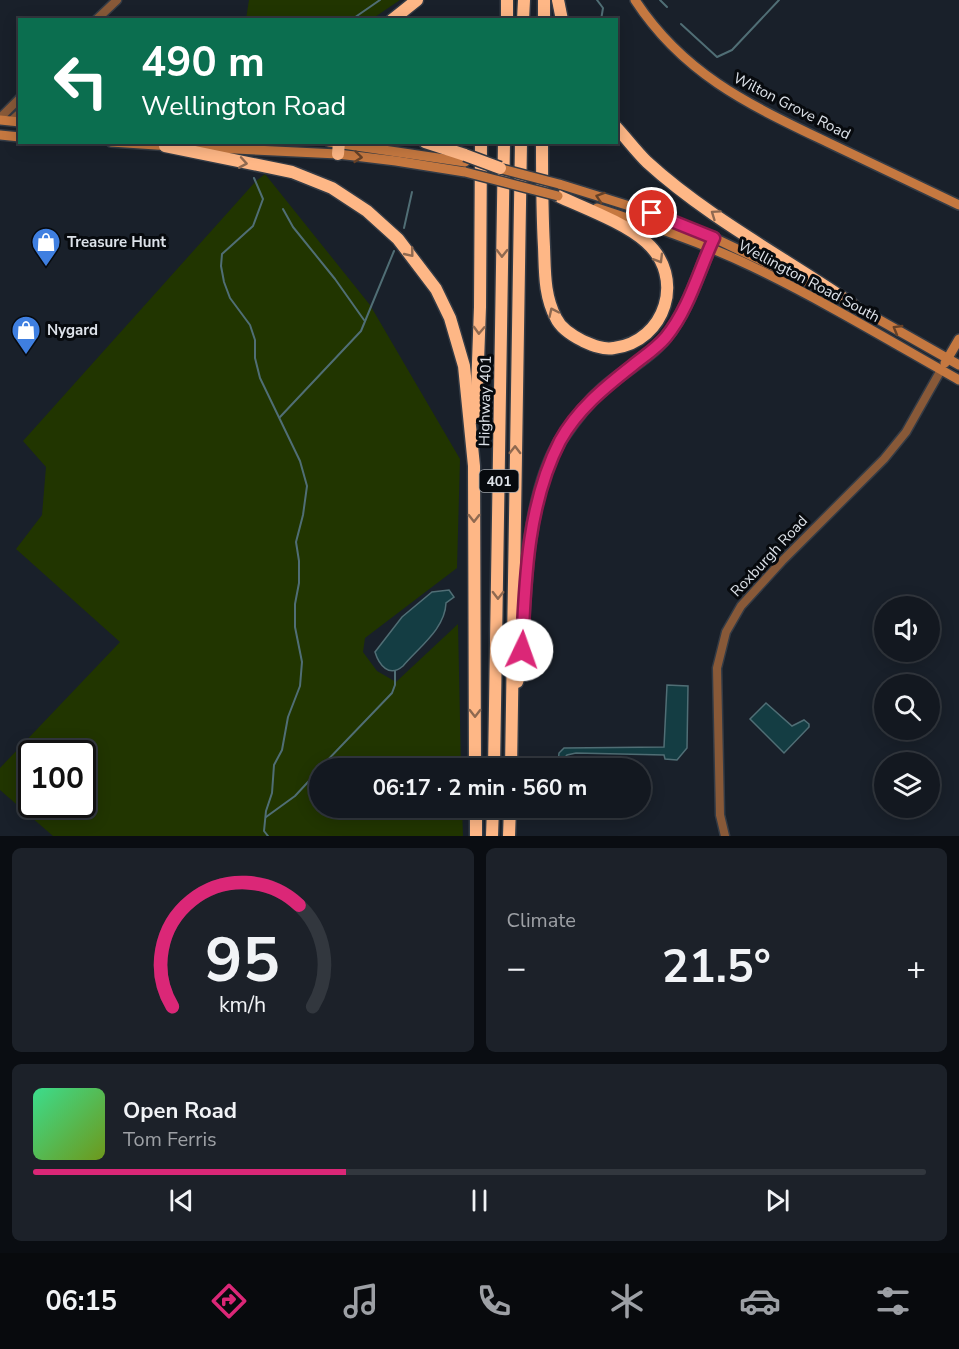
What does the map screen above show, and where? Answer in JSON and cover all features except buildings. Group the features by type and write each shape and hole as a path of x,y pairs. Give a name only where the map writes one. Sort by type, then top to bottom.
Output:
{"highway":[{"path":"394,18 417,0"},
{"path":"507,0 507,18"},
{"path":"523,18 524,0"},
{"path":"544,0 544,18"},
{"path":"558,0 562,18"},
{"path":"618,129 646,160 680,189 852,304"},
{"path":"430,144 465,158 500,168"},
{"path":"476,758 474,466 480,307 481,144"},
{"name":"Highway 401","path":"494,758 504,144"},
{"name":"Highway 401","path":"511,758 520,144"},
{"path":"542,144 542,214 548,303 557,321 573,336 595,346 612,349 633,343 654,326 664,309 669,293 667,274 660,256 646,241 629,230 558,190"},
{"path":"165,146 292,172 332,188 367,212 398,239 436,290 450,318 465,366 474,466"},
{"path":"512,697 521,670 525,592 532,529 549,465 561,440 580,413 602,389 666,336 692,290 712,243"},
{"path":"476,818 476,836"},
{"path":"492,836 493,818"},
{"path":"509,836 510,818"}],"main road":[{"name":"Wilton Grove Road","path":"635,0 682,56 742,100 959,205"},
{"path":"0,120 15,122"},
{"path":"0,134 15,122"},
{"path":"0,134 18,137"},
{"path":"138,144 336,146 465,158"},
{"name":"Wellington Road South","path":"336,146 396,161 558,190"},
{"name":"Wellington Road South","path":"500,168 668,231 712,243 959,380"},
{"path":"712,243 852,304 959,365"},
{"name":"Roxburgh Road","path":"942,370 959,339"}],"street":[{"path":"98,18 117,0"},
{"path":"102,18 107,11"},
{"path":"0,120 18,100"},
{"name":"Roxburgh Road","path":"725,836 720,815 717,668 722,644 731,621 741,606 782,561 884,459 906,432 942,370"}],"green space":[{"path":"249,0 400,0 373,18 246,18"},
{"path":"265,174 370,305 460,459 457,568 365,638 363,652 377,671 396,682 458,624 461,758 309,758 309,818 462,818 463,836 53,836 32,818 96,818 96,740 27,740 120,642 16,549 42,515 46,467 23,441 256,181"},
{"path":"18,749 18,806 0,790 0,768"}],"shaded area":[{"path":"449,590 454,597 446,603 441,621 430,637 403,666 393,671 385,668 375,652 402,617 432,592"},
{"path":"667,685 688,686 687,748 677,760 665,759 664,755 576,753 558,758 559,753 564,748 664,747"},
{"path":"766,703 792,726 804,720 809,724 809,727 784,753 750,719"}],"waterway":[{"path":"354,18 380,0"},
{"path":"597,0 603,8 601,18"},
{"path":"660,0 667,7"},
{"path":"681,24 717,57 732,50 779,0"},
{"path":"254,178 263,199 253,226 222,254 221,266 230,298 250,325 255,340 255,358 260,378 300,461 307,486 296,542 299,583 295,604 295,627 302,662 300,686 288,717 282,750 274,765 272,793 266,811 264,831 268,836"},
{"path":"404,228 412,192"},
{"path":"283,209 293,227 335,279 364,320"},
{"path":"280,417 361,331 394,251"},
{"path":"330,758 392,693 395,685 395,671"},
{"path":"266,817 295,796 309,781"}],"place":[{"name":"Treasure Hunt","path":"46,268"},
{"name":"Nygard","path":"26,356"}],"route":[{"path":"522,650 532,529 549,465 561,440 580,413 602,389 643,358 666,336 692,290 714,238 652,213"}]}
